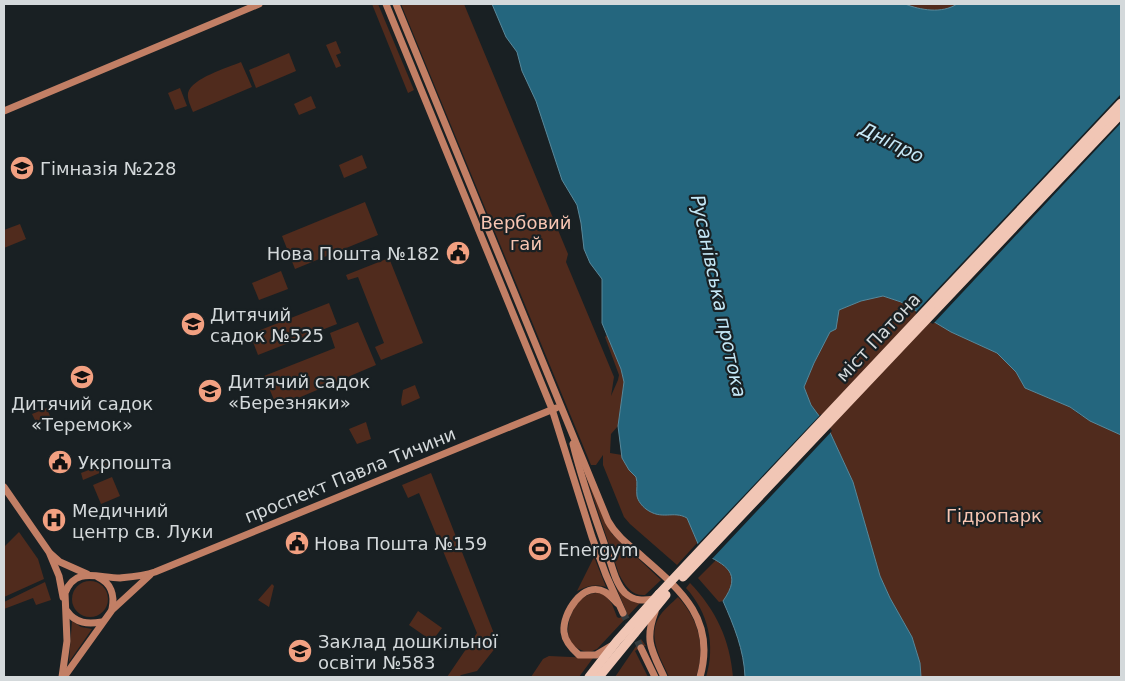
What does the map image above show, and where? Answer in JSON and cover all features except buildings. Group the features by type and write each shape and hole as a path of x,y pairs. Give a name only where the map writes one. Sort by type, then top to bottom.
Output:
{"highway":[{"name":"міст Патона","path":"659,598 1121,103"},
{"name":"міст Патона","path":"659,598 1121,114"},
{"path":"589,677 617,641 659,598"},
{"path":"599,677 659,598"}],"main road":[{"path":"4,111 259,4"},
{"path":"386,4 552,409 592,536 623,613"},
{"path":"396,4 612,528 681,593 690,603 702,628 704,656 700,677"},
{"name":"проспект Павла Тичини","path":"49,552 60,562 96,576 119,578 151,574 561,406"},
{"path":"570,428 579,466 617,581 626,594 634,599 643,602 659,598"},
{"path":"4,487 49,552"},
{"name":"проспект Павла Тичини","path":"49,552 59,576 66,609 67,641 63,677"},
{"path":"64,600 68,586 73,580 88,574"},
{"name":"проспект Павла Тичини","path":"63,677 112,610 151,574"},
{"path":"96,576 103,579 112,590 112,610"},
{"path":"617,641 596,655 579,655 571,648 564,634 566,615 583,594 597,590 606,592 619,605"},
{"path":"659,598 651,622 649,640 664,677"},
{"path":"66,609 69,615 79,622 92,624 102,622"},
{"path":"641,648 654,677"},
{"path":"606,677 610,662"}],"green space":[{"path":"372,4 378,4 414,90 408,93"},
{"name":"Вербовий гай","path":"401,4 464,4 568,254 566,262 614,377 611,396 619,375 605,337 607,335 621,369 624,382 618,426 611,434 610,453 622,455 621,450 677,489 698,542 677,565 624,517 603,465 603,455 596,465 591,465"},
{"path":"905,4 957,4 945,9 931,10"},
{"path":"336,41 341,53 336,55 341,66 336,68 326,45"},
{"path":"289,53 296,71 256,88 249,70"},
{"path":"241,62 252,87 193,112 188,95 191,88 203,78"},
{"path":"180,88 187,106 175,110 168,93"},
{"path":"311,96 316,108 299,115 294,104"},
{"path":"362,155 367,168 344,178 339,165"},
{"path":"365,202 378,235 295,269 282,236"},
{"path":"20,224 26,239 4,248 4,230"},
{"path":"389,258 423,343 381,360 375,347 384,343 358,277 348,280 346,275"},
{"path":"281,271 288,289 259,300 252,283"},
{"name":"Гідропарк","path":"883,296 901,302 951,332 997,353 1016,372 1025,388 1070,407 1080,415 1121,435 1121,677 921,677 920,663 912,637 880,576 853,482 828,428 811,405 804,387 830,332 836,329 839,310 861,301"},
{"path":"329,303 337,324 258,355 250,334"},
{"path":"358,322 376,365 277,407 264,376 335,348 330,333"},
{"path":"415,385 420,398 402,406 403,390"},
{"path":"47,408 51,419 37,424 32,414"},
{"path":"366,422 371,439 357,444 349,429"},
{"path":"112,461 114,467 83,480 81,473"},
{"path":"431,473 493,631 496,647 477,671 459,677 447,677 477,633 419,493 408,498 402,485"},
{"path":"586,476 612,534 661,580 645,595 636,594 629,589 619,574"},
{"path":"112,477 120,496 101,504 93,485"},
{"path":"19,532 38,559 44,579 4,597 4,547"},
{"path":"594,557 606,587 591,586 577,591"},
{"path":"716,560 723,564 732,578 727,595 723,601 719,602 698,578"},
{"path":"90,581 97,582 103,586 107,592 107,606 103,612 97,616 90,617 83,616 77,612 73,606 72,599 73,592 77,586 83,582"},
{"path":"45,582 51,600 36,605 33,598 4,609 4,602"},
{"path":"690,583 707,604 720,626 729,651 733,677 706,677 709,665 710,641 705,618 694,597 686,588"},
{"path":"272,584 274,586 269,607 258,600"},
{"path":"617,589 629,600 640,603 597,649 588,652 579,649 572,643 569,634 572,613 578,603 586,596 595,593 605,595 619,618 627,615 627,613"},
{"path":"678,597 691,615 699,634 700,655 696,677 669,677 656,648 654,632 659,617"},
{"path":"418,611 442,628 432,641 409,625"},
{"path":"72,621 81,627 92,629 69,662"},
{"path":"641,639 646,646 635,651 648,677 615,677"},
{"path":"549,656 593,658 579,677 531,677 543,659"}],"water":[{"path":"492,4 905,4 917,8 938,10 957,4 1121,4 1121,435 1090,421 1070,407 1025,388 1016,372 997,353 951,332 901,302 883,296 861,301 839,310 836,329 830,332 804,387 811,405 828,428 853,482 880,576 912,637 920,663 921,677 745,677 735,629 723,601 732,583 729,571 702,553 687,518 677,515 652,513 639,502 636,477 622,458 618,426 624,382 621,369 602,323 602,279 590,263 584,249 577,205 562,180 536,101 522,71 517,52 506,37"}],"pier":[{"path":"1121,94 1121,123 933,324 915,313"},
{"path":"821,414 832,431 711,560 700,555 696,546"}],"tunnel":[{"path":"623,613 641,648"}],"place":[{"name":"Гімназія №228","path":"22,168"},
{"name":"Нова Пошта №182","path":"458,253"},
{"name":"Дитячий садок №525","path":"193,324"},
{"name":"Дитячий садок «Теремок»","path":"82,377"},
{"name":"Дитячий садок «Березняки»","path":"210,391"},
{"name":"Укрпошта","path":"60,462"},
{"name":"Медичний центр св. Луки","path":"54,520"},
{"name":"Нова Пошта №159","path":"297,543"},
{"name":"Energym","path":"540,549"},
{"name":"Заклад дошкільної освіти №583","path":"300,651"}],"water label":[{"name":"Дніпро","path":"892,142"},
{"name":"Русанівська протока","path":"719,296"}]}
